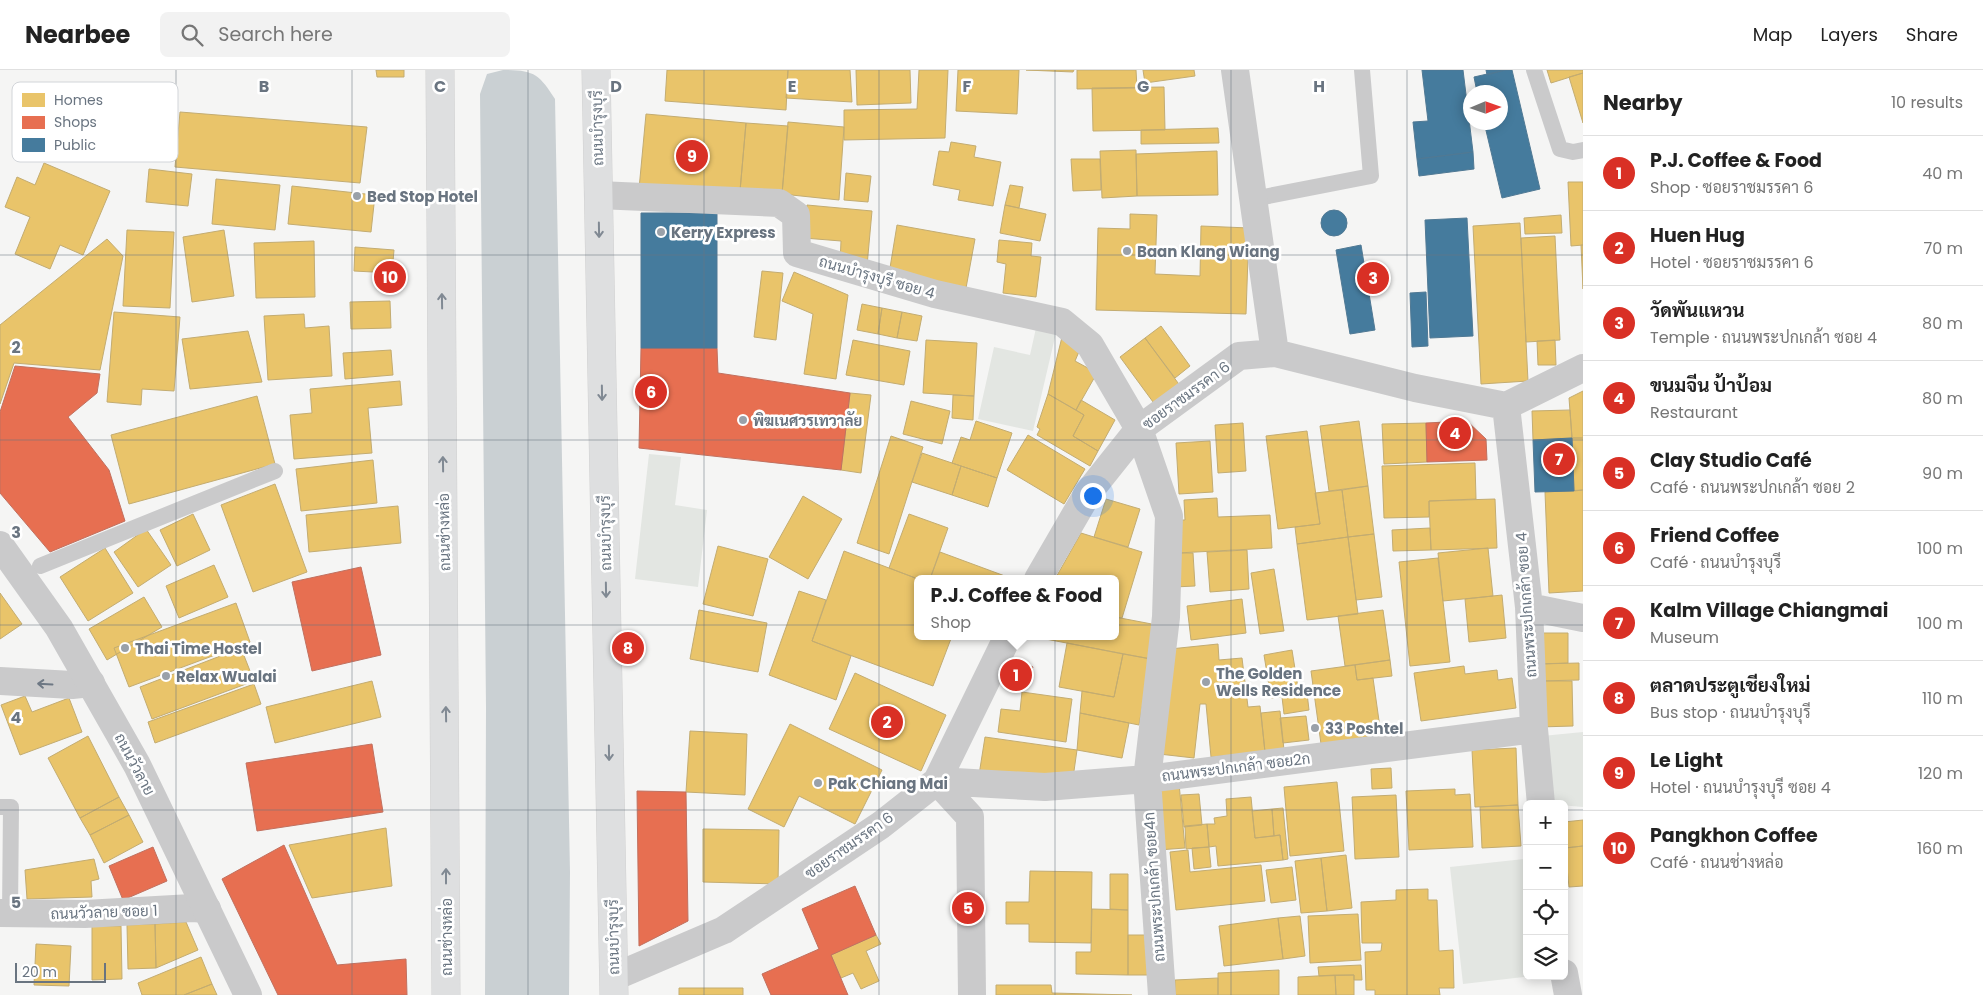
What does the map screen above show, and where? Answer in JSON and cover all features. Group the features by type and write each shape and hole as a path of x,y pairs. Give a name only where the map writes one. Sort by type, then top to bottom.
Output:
{"main road":[{"name":"ถนนช่างหล่อ","path":"440,70 446,995"},
{"path":"440,102 457,70"},
{"path":"578,70 596,82"},
{"name":"ถนนบำรุงบุรี","path":"596,82 614,986"}],"street":[{"path":"1235,70 1275,353 1415,388 1506,406 1583,368"},
{"name":"ถนนบำรุงบุรี ซอย 4","path":"598,195 779,203 796,215 797,253 935,294 1062,322 1090,345 1139,429"},
{"name":"ซอยราชมรรคา 6","path":"1040,575 1088,493 1139,429 1239,356 1275,353"},
{"name":"ถนนพระปกเกล้า ซอย 4","path":"1506,406 1529,607 1534,729 1541,800"},
{"name":"ถนนพระปกเกล้า ซอย4ก","path":"1139,429 1169,516 1166,617 1147,779 1162,995"},
{"name":"ถนนวัวลาย","path":"0,545 59,628 137,765 248,995"},
{"path":"1529,607 1583,618"},
{"name":"ซอยราชมรรคา 6","path":"614,986 724,930 880,825 937,781 1006,640"},
{"path":"0,681 72,685 91,683"},
{"name":"ถนนพระปกเกล้า ซอย2ก","path":"937,781 1045,787 1147,779 1534,729"},
{"path":"937,781 970,817 972,995"},
{"name":"ถนนวัวลาย ซอย 1","path":"5,913 85,914 192,908 207,909"},
{"path":"1565,980 1568,995"}],"lane":[{"path":"1253,199 1371,176 1362,70"},
{"path":"1534,70 1560,149 1573,152 1583,150"},
{"path":"40,566 275,471"},
{"path":"0,807 11,807 5,913"}],"shaded area":[{"path":"503,70 522,71 535,75 555,99 570,872 569,995 485,995 486,708 480,94 487,74"},
{"path":"1036,328 1056,333 1033,431 978,419 994,347 1030,355"},
{"path":"649,454 681,457 675,505 707,510 698,587 635,579"},
{"path":"1583,732 1583,807 1568,806 1568,800 1547,800 1542,736"},
{"path":"1523,859 1523,977 1463,984 1450,867"}],"building: Homes":[{"path":"376,70 404,70 404,77 377,77"},
{"path":"667,70 788,70 786,110 665,101"},
{"path":"788,70 850,70 852,102 786,98"},
{"path":"856,70 910,70 911,103 857,105"},
{"path":"919,70 948,70 945,138 844,140 844,110 917,109"},
{"path":"958,70 1019,70 1017,114 956,111"},
{"path":"1026,70 1074,70 1073,72"},
{"path":"1077,70 1136,70 1137,88 1077,89"},
{"path":"1143,70 1194,70 1195,76 1145,83"},
{"path":"1547,70 1583,70 1583,73 1551,83"},
{"path":"1583,73 1583,123 1569,77"},
{"path":"1164,87 1165,130 1093,131 1092,88"},
{"path":"180,112 367,127 360,183 175,167 175,162 178,162"},
{"path":"646,114 746,123 740,191 639,189"},
{"path":"788,122 844,127 839,200 782,194"},
{"path":"746,123 788,126 782,194 740,191"},
{"path":"1218,128 1219,143 1141,144 1141,130"},
{"path":"951,142 976,146 974,157 1001,162 993,206 958,200 960,190 933,185 939,151 949,152"},
{"path":"1136,150 1137,196 1102,198 1100,151"},
{"path":"1217,151 1218,195 1137,196 1136,154"},
{"path":"1071,159 1100,159 1101,190 1073,191"},
{"path":"44,163 110,191 83,255 60,245 50,269 15,254 30,217 5,207 17,177 35,185"},
{"path":"149,169 192,174 188,206 146,202"},
{"path":"846,173 871,176 868,202 844,200"},
{"path":"216,179 280,185 275,230 212,224"},
{"path":"1568,182 1583,182 1583,245 1571,246"},
{"path":"1010,185 1023,187 1019,208 1005,205"},
{"path":"292,186 375,195 371,232 288,224"},
{"path":"807,205 872,211 867,266 840,264 841,241 804,238"},
{"path":"1005,205 1046,214 1040,241 1000,233"},
{"name":"Baan Klang Wiang","path":"1130,214 1157,215 1155,274 1200,276 1201,226 1249,228 1246,314 1096,310 1098,228 1130,229"},
{"path":"1561,215 1562,233 1525,234 1524,218"},
{"path":"1520,223 1528,381 1481,384 1473,226"},
{"path":"897,225 975,239 966,288 889,274"},
{"path":"127,230 174,232 170,308 123,306"},
{"path":"224,230 234,296 192,302 183,237"},
{"path":"1555,236 1560,340 1526,342 1521,238"},
{"path":"107,239 123,256 100,370 14,363 0,404 0,325"},
{"path":"999,240 1032,243 1031,256 1041,257 1036,297 1003,293 1006,264 997,262"},
{"path":"314,241 315,297 256,298 254,243"},
{"path":"1581,245 1583,245 1583,289"},
{"path":"355,247 394,250 392,273 354,271"},
{"path":"762,271 783,273 776,340 754,337"},
{"path":"794,272 848,295 836,379 804,374 813,314 782,301"},
{"path":"390,301 391,328 351,329 350,302"},
{"path":"862,304 882,308 878,334 857,330"},
{"path":"882,308 902,312 897,338 878,334"},
{"path":"114,312 180,317 174,391 142,389 141,405 107,402"},
{"path":"902,312 922,316 917,341 897,338"},
{"path":"304,314 305,328 329,326 332,376 268,380 264,316"},
{"path":"1161,326 1190,366 1175,378 1145,338"},
{"path":"248,331 262,382 190,389 182,339"},
{"path":"1062,337 1081,347 1075,361 1097,373 1076,410 1048,394"},
{"path":"1145,338 1181,387 1156,406 1120,357"},
{"path":"853,340 910,351 904,385 846,375"},
{"path":"926,340 977,343 974,396 923,393"},
{"path":"1555,340 1556,365 1538,365 1537,341"},
{"path":"391,350 393,375 345,379 343,353"},
{"path":"400,381 402,405 368,408 372,453 294,459 290,415 312,413 310,389"},
{"path":"1583,391 1583,438 1572,438 1569,398"},
{"path":"850,393 871,395 861,473 841,470"},
{"path":"1048,394 1084,415 1073,436 1098,451 1090,466 1037,435 1040,429 1037,427"},
{"path":"953,395 974,396 973,420 952,418"},
{"path":"257,396 275,464 129,504 111,435"},
{"path":"1081,400 1115,420 1098,451 1073,436 1084,415 1076,410"},
{"path":"911,401 950,411 942,444 903,434"},
{"path":"1570,410 1572,438 1533,440 1532,411"},
{"path":"976,421 1012,433 997,478 952,463 961,437 970,440"},
{"path":"1359,421 1368,486 1329,491 1320,426"},
{"path":"1243,423 1246,471 1218,473 1215,425"},
{"path":"1426,423 1427,462 1384,464 1382,424"},
{"path":"1307,431 1320,524 1278,529 1266,436"},
{"path":"1028,435 1085,469 1064,504 1007,470"},
{"path":"891,436 923,447 889,554 857,543"},
{"path":"1572,438 1583,438 1583,490 1574,491"},
{"path":"1210,441 1213,492 1179,494 1176,443"},
{"path":"922,453 961,466 952,495 912,482"},
{"path":"373,460 377,503 301,511 296,469"},
{"path":"1475,463 1476,499 1429,501 1429,517 1384,518 1382,466"},
{"path":"961,466 997,478 988,507 952,495"},
{"path":"275,484 307,572 253,592 221,505"},
{"path":"1368,486 1374,534 1348,537 1342,490"},
{"path":"1342,490 1348,537 1297,544 1295,527 1320,524 1315,493"},
{"path":"1583,490 1583,591 1549,593 1545,492"},
{"path":"803,496 842,519 808,579 769,557"},
{"path":"1217,498 1218,517 1270,515 1272,548 1177,553 1175,520 1185,520 1184,500"},
{"path":"1106,499 1140,509 1128,547 1094,537"},
{"path":"1495,499 1497,548 1431,550 1429,501"},
{"path":"398,506 401,543 309,552 306,515"},
{"path":"193,514 210,550 177,566 160,530"},
{"path":"909,514 948,528 931,575 914,575 914,577 889,568"},
{"path":"1430,528 1431,550 1393,551 1392,530"},
{"path":"146,529 171,565 138,587 114,552"},
{"path":"1081,533 1142,552 1122,618 1119,618 1119,575 1057,575"},
{"path":"1374,534 1382,597 1356,600 1348,537"},
{"path":"1348,537 1358,614 1307,620 1297,544"},
{"path":"718,546 768,559 753,616 703,604"},
{"path":"105,548 133,593 88,621 60,577"},
{"path":"1488,548 1493,596 1443,601 1438,553"},
{"path":"1247,550 1249,589 1210,592 1207,552"},
{"path":"844,551 914,577 914,640 950,640 933,686 812,641"},
{"path":"940,552 1002,575 931,575"},
{"path":"1177,553 1193,553 1195,586 1174,587"},
{"path":"1438,558 1450,662 1410,666 1399,562"},
{"path":"214,565 228,597 179,618 166,586"},
{"path":"1274,569 1284,631 1260,634 1251,573"},
{"path":"799,591 826,600 812,641 851,656 836,700 769,675"},
{"path":"0,593 22,624 0,639"},
{"path":"1502,595 1506,638 1469,642 1465,599"},
{"path":"144,597 162,627 107,660 89,629"},
{"path":"1242,599 1246,633 1191,640 1187,606"},
{"path":"236,603 250,642 129,687 114,648"},
{"path":"699,610 767,623 758,672 690,659"},
{"path":"1383,610 1390,660 1345,666 1338,616"},
{"path":"1119,618 1157,625 1151,659 1051,640 1119,640"},
{"path":"1537,633 1568,633 1568,663 1538,664"},
{"path":"1067,643 1123,654 1114,697 1059,687"},
{"name":"The Golden Wells Residence","path":"1218,644 1219,660 1242,658 1248,707 1260,706 1265,752 1211,757 1206,704 1200,704 1194,758 1159,754 1170,649"},
{"path":"241,648 254,681 152,719 140,687"},
{"path":"1292,650 1299,694 1271,698 1264,655"},
{"path":"1123,654 1151,659 1139,725 1080,713 1082,691 1114,697"},
{"path":"1390,660 1392,676 1357,680 1355,665"},
{"path":"1579,663 1579,680 1538,681 1538,664"},
{"path":"1355,665 1357,680 1373,678 1381,735 1321,744 1311,671"},
{"path":"1464,666 1465,674 1497,670 1498,680 1512,678 1516,708 1421,721 1414,673"},
{"path":"855,673 946,715 921,771 829,729"},
{"path":"372,681 381,717 275,743 266,707"},
{"path":"1538,681 1572,681 1573,726 1539,727"},
{"path":"254,684 261,704 155,743 148,722"},
{"path":"1022,692 1072,699 1066,742 998,732 1001,709 1020,711"},
{"path":"1307,693 1309,710 1284,714 1282,697"},
{"path":"25,696 32,712 69,698 82,732 20,755 1,705"},
{"path":"1280,711 1284,750 1265,752 1261,713"},
{"path":"1080,713 1129,723 1122,758 1077,750"},
{"path":"1306,716 1309,740 1283,743 1280,718"},
{"name":"Pak Chiang Mai","path":"790,724 882,770 855,824 799,796 784,827 748,809"},
{"path":"690,731 747,734 745,795 686,792"},
{"path":"88,736 119,797 80,818 48,758"},
{"path":"985,737 1077,750 1073,778 979,775"},
{"path":"1516,748 1518,805 1475,807 1472,750"},
{"path":"1391,768 1392,788 1372,789 1371,769"},
{"path":"1337,782 1344,851 1290,856 1284,787"},
{"path":"1179,783 1185,848 1158,850 1159,785"},
{"path":"1455,789 1455,795 1470,794 1473,847 1409,850 1406,791"},
{"path":"1199,794 1202,825 1184,827 1181,795"},
{"path":"1396,795 1399,857 1355,859 1352,797"},
{"path":"119,797 129,815 90,835 80,818"},
{"path":"1251,797 1255,838 1280,835 1283,860 1218,866 1216,846 1209,847 1207,824 1215,824 1214,818 1227,816 1226,799"},
{"path":"1518,805 1521,846 1482,848 1480,807"},
{"path":"1283,808 1288,859 1283,860 1280,835 1274,836 1272,809"},
{"path":"1272,809 1274,836 1255,838 1252,811"},
{"path":"129,815 143,842 104,863 90,835"},
{"path":"1583,820 1583,846 1568,848 1568,822"},
{"path":"1207,824 1209,847 1186,849 1185,826"},
{"path":"386,828 392,886 312,898 289,845"},
{"path":"703,829 779,830 778,884 703,882"},
{"path":"1583,846 1583,886 1569,887 1568,848"},
{"path":"1209,847 1211,867 1194,869 1192,848"},
{"path":"1188,850 1190,872 1261,865 1265,901 1176,910 1170,852"},
{"path":"1346,855 1352,908 1327,911 1321,858"},
{"path":"1321,858 1327,911 1301,913 1295,861"},
{"path":"94,859 99,879 91,881 92,897 27,899 25,870"},
{"path":"1292,867 1296,900 1271,903 1266,870"},
{"path":"1030,871 1092,872 1091,943 1029,942 1029,924 1006,924 1006,902 1029,902"},
{"path":"1110,874 1128,874 1128,910 1110,909"},
{"path":"1428,889 1428,900 1437,900 1439,951 1453,950 1454,988 1439,988 1440,995 1375,995 1375,990 1366,990 1365,952 1381,951 1382,943 1362,943 1361,902 1396,900 1396,890"},
{"path":"1092,909 1128,910 1128,975 1076,974 1076,952 1091,952"},
{"path":"1358,914 1361,960 1310,963 1308,916"},
{"path":"1300,916 1305,956 1283,959 1278,918"},
{"path":"1278,918 1283,959 1224,966 1219,926"},
{"path":"186,922 198,950 156,968 155,924"},
{"path":"155,924 156,968 128,969 127,925"},
{"path":"92,926 121,926 122,979 92,980"},
{"path":"876,935 881,944 866,951 879,981 861,989 853,973 841,978 831,955"},
{"path":"1128,935 1150,935 1150,975 1128,975"},
{"path":"36,944 71,946 69,986 34,985"},
{"path":"201,957 212,984 184,995 142,995 138,983"},
{"path":"1361,965 1362,980 1354,980 1354,975 1319,976 1318,967"},
{"path":"1279,970 1279,995 1218,995 1218,973"},
{"path":"1335,975 1336,995 1298,995 1298,977"},
{"path":"1335,975 1354,975 1354,995 1336,995"},
{"path":"1218,978 1218,995 1175,995 1175,980"},
{"path":"212,984 217,995 184,995"},
{"path":"996,985 1051,985 1052,993 1132,995 996,995"},
{"path":"679,988 743,988 743,995 679,995"}],"building: Shops":[{"name":"พิฆเนศวรเทวาลัย","path":"641,348 717,348 718,373 850,393 841,470 639,448"},
{"path":"15,366 100,374 97,393 68,417 109,470 125,521 50,552 0,493 0,412"},
{"path":"1467,421 1486,439 1487,460 1427,462 1426,423"},
{"path":"361,567 381,655 312,671 292,582"},
{"path":"1013,659 1033,667 1022,692 1002,684"},
{"path":"372,744 383,812 257,831 246,763"},
{"path":"637,791 686,792 688,921 639,946"},
{"path":"284,845 337,965 406,959 407,995 278,995 222,879"},
{"path":"153,847 167,881 123,900 109,866"},
{"path":"855,886 876,935 831,955 848,995 771,995 762,974 819,949 802,909"}],"building: Public":[{"path":"1422,70 1463,70 1465,85 1463,85 1463,130 1470,130 1473,152 1417,159 1413,122 1428,121"},
{"path":"1486,70 1505,70 1487,75"},
{"path":"1512,70 1540,189 1502,198 1486,130 1508,130 1508,85 1476,85 1474,77"},
{"path":"1473,152 1474,169 1419,176 1417,159"},
{"path":"1334,210 1343,214 1347,223 1343,232 1334,236 1325,232 1321,223 1325,214"},
{"path":"641,213 717,213 717,348 641,348"},
{"path":"1467,218 1473,336 1430,338 1425,220"},
{"path":"1361,245 1375,330 1350,334 1336,250"},
{"path":"1426,292 1428,346 1412,347 1410,293"},
{"path":"1572,438 1574,491 1535,492 1533,440"}],"place":[{"name":"Le Light","path":"692,156"},
{"name":"Bed Stop Hotel","path":"357,196"},
{"name":"Kerry Express","path":"661,232"},
{"name":"Baan Klang Wiang","path":"1127,251"},
{"name":"Pangkhon Coffee","path":"390,277"},
{"name":"วัดพันแหวน","path":"1373,278"},
{"name":"Friend Coffee","path":"651,392"},
{"name":"พิฆเนศวรเทวาลัย","path":"743,420"},
{"name":"ขนมจีน ป้าป้อม","path":"1455,433"},
{"name":"Kalm Village Chiangmai","path":"1559,459"},
{"name":"Thai Time Hostel","path":"125,648"},
{"name":"ตลาดประตูเชียงใหม่","path":"628,648"},
{"name":"P.J. Coffee & Food","path":"1016,675"},
{"name":"Relax Wualai","path":"166,676"},
{"name":"The Golden Wells Residence","path":"1206,682"},
{"name":"Huen Hug","path":"887,722"},
{"name":"33 Poshtel","path":"1315,728"},
{"name":"Pak Chiang Mai","path":"818,783"},
{"name":"Clay Studio Café","path":"968,908"}]}
